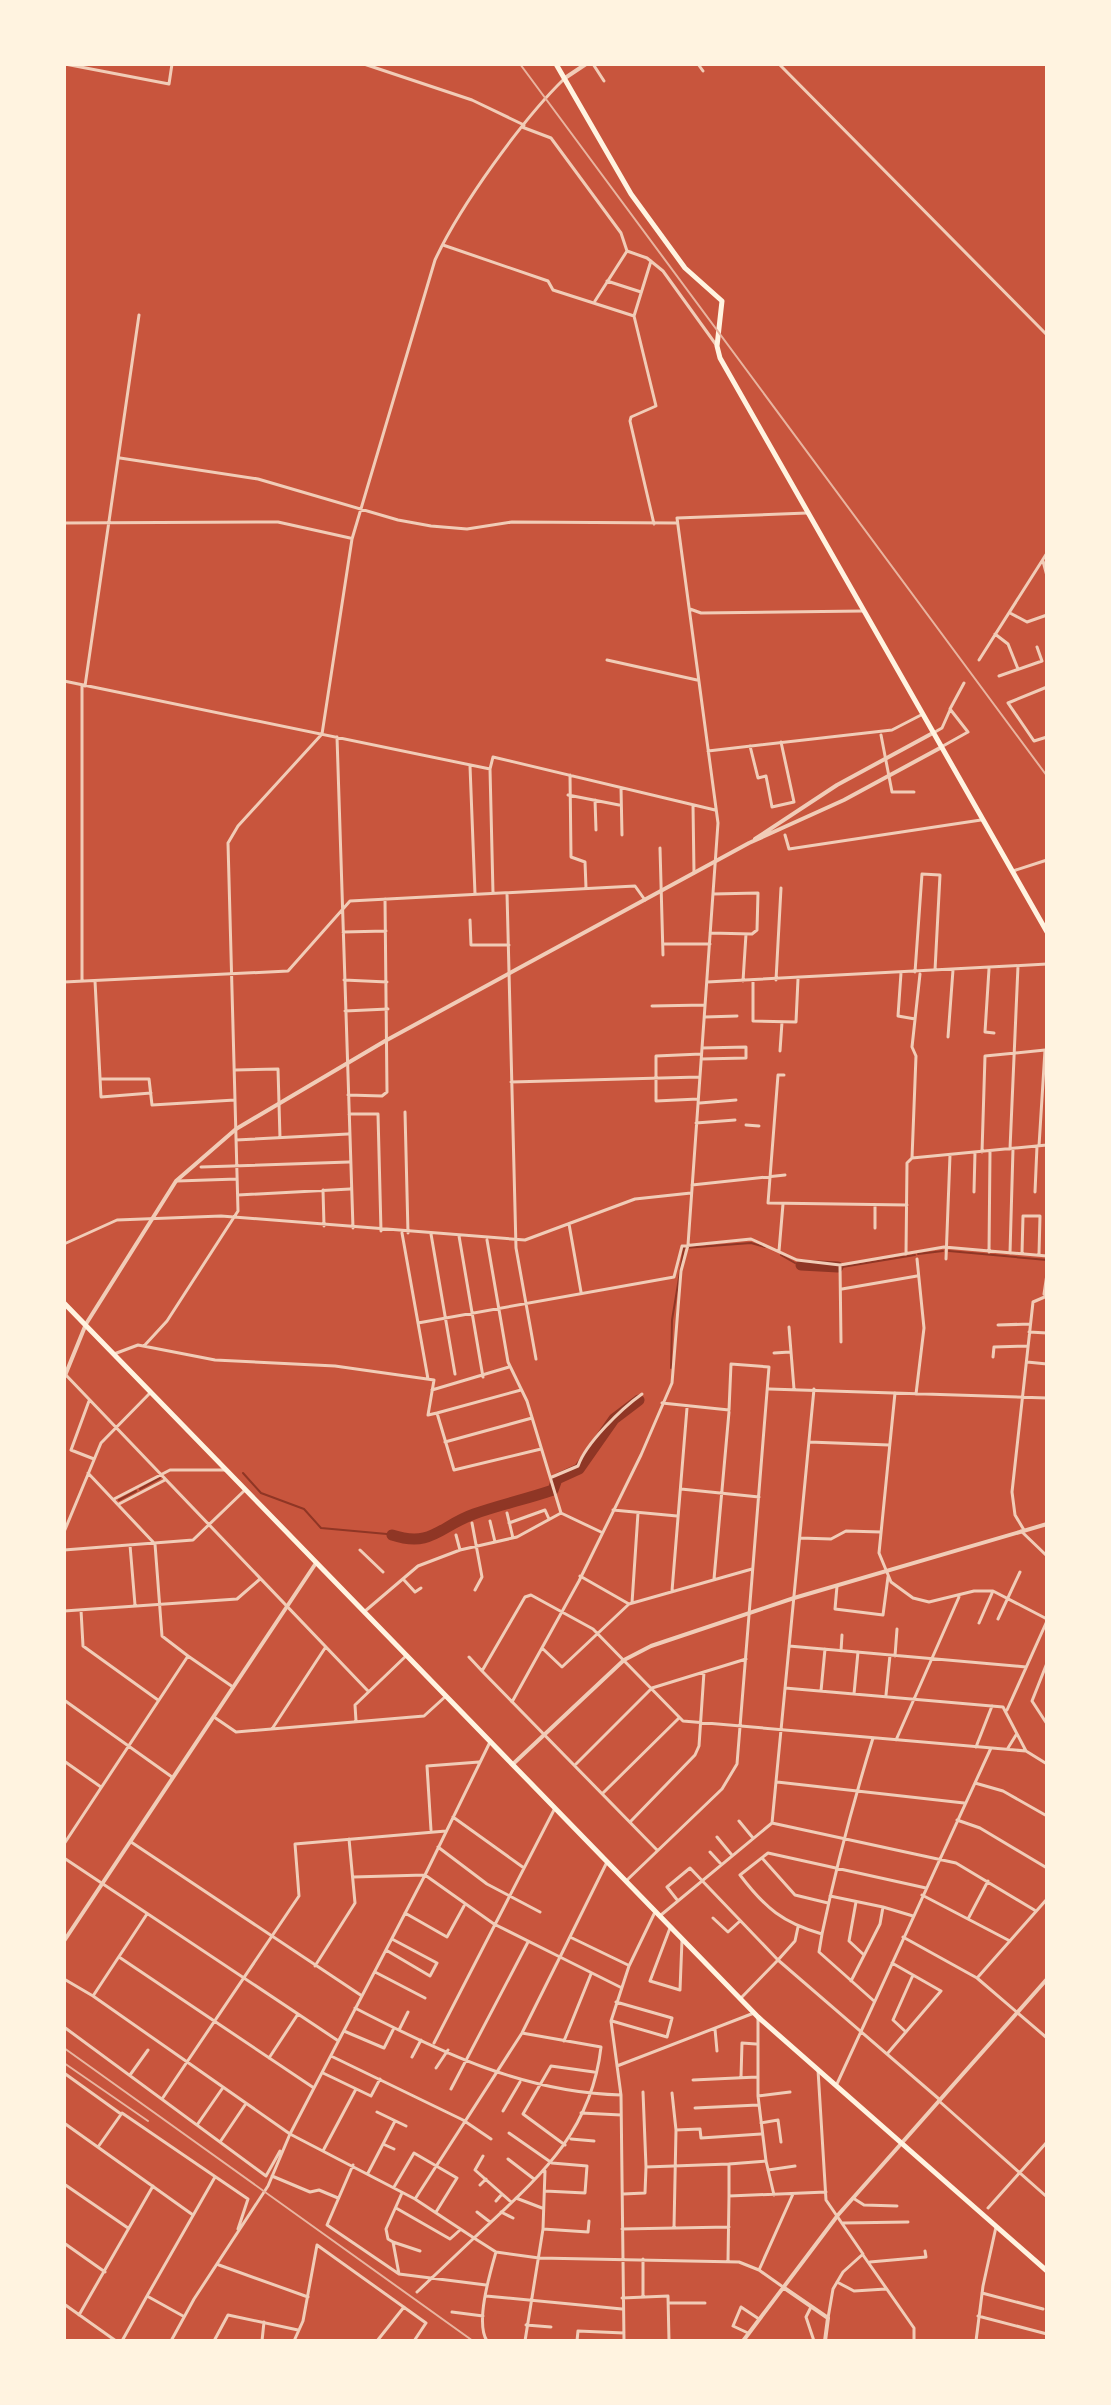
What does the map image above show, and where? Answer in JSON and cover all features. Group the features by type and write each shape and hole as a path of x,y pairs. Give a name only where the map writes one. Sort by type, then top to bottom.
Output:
{"main road":[{"path":"556,64 631,194 685,268 722,301 717,346 931,734 1047,932"},
{"path":"64,1303 756,2015 1047,2271"}],"street":[{"path":"65,64 169,84 172,64"},
{"path":"364,64 472,100 551,138 621,233 627,251 651,261 663,271 717,346"},
{"path":"144,1346 167,1321 238,1211 228,843 238,826 311,750 322,734 352,539 443,245 523,126 564,79 586,64"},
{"path":"593,64 604,81"},
{"path":"698,64 703,71"},
{"path":"779,64 1047,335"},
{"path":"443,245 548,281 553,290 634,316"},
{"path":"594,303 627,251"},
{"path":"651,261 634,316 656,406 631,417 630,421 654,524"},
{"path":"607,281 641,292"},
{"path":"82,981 84,685 139,315"},
{"path":"120,458 258,479 398,520 467,529 512,522 677,523"},
{"path":"512,1702 562,1613 613,1510 675,1370 677,1300 688,1247 715,861 715,810 677,518 807,513"},
{"path":"64,523 278,522 352,539"},
{"path":"979,660 1047,554"},
{"path":"1042,560 1047,576"},
{"path":"690,609 701,613 863,611"},
{"path":"1009,612 1027,622 1047,615"},
{"path":"995,634 1008,644 1018,669"},
{"path":"999,676 1042,661 1037,647"},
{"path":"607,660 699,681"},
{"path":"64,681 490,769"},
{"path":"749,843 837,785 941,729 964,683"},
{"path":"1047,687 1008,704 1034,741 1047,737"},
{"path":"368,1691 64,1375 86,1324 176,1181 236,1129 347,1062 715,861 844,800 940,748 969,730 950,710"},
{"path":"708,751 892,730 921,715"},
{"path":"881,735 893,794 914,792"},
{"path":"337,737 353,1228"},
{"path":"750,746 758,778 766,776 772,807 794,802 781,742"},
{"path":"493,893 490,769 493,757 715,810"},
{"path":"470,766 475,894"},
{"path":"570,775 571,857 585,862 586,888"},
{"path":"621,788 622,835"},
{"path":"568,795 619,805"},
{"path":"595,800 596,830"},
{"path":"693,805 694,873"},
{"path":"785,835 789,849 981,820"},
{"path":"660,848 663,955"},
{"path":"1012,871 1047,860"},
{"path":"912,1158 922,874 940,875 935,971"},
{"path":"64,982 233,975 294,968 342,906 350,901 635,886 645,900"},
{"path":"776,980 781,888"},
{"path":"507,893 516,1240 536,1359"},
{"path":"710,933 746,934 757,930 758,893 713,894"},
{"path":"348,1095 382,1096 387,1092 385,899"},
{"path":"470,920 471,945 509,945"},
{"path":"343,932 386,931"},
{"path":"743,981 746,934"},
{"path":"663,944 710,944"},
{"path":"707,982 1047,964"},
{"path":"1010,1253 1018,966"},
{"path":"990,968 985,1032 994,1033"},
{"path":"948,1037 953,970"},
{"path":"901,973 898,1016 915,1019"},
{"path":"753,980 753,1021 796,1022 798,979"},
{"path":"344,980 387,982"},
{"path":"95,981 101,1097 151,1093"},
{"path":"652,1006 705,1005"},
{"path":"345,1011 388,1009"},
{"path":"704,1017 737,1016"},
{"path":"780,1051 782,1022"},
{"path":"702,1048 746,1047 746,1058 656,1056 656,1101 736,1100"},
{"path":"982,1152 985,1056 1045,1050 1035,1192"},
{"path":"235,1070 278,1069 280,1138"},
{"path":"784,1075 778,1075 768,1203 907,1205"},
{"path":"511,1082 700,1077"},
{"path":"100,1079 149,1079 152,1105 235,1100"},
{"path":"405,1112 408,1233"},
{"path":"349,1114 378,1114 381,1231"},
{"path":"696,1123 735,1120"},
{"path":"746,1125 759,1126"},
{"path":"236,1140 350,1134"},
{"path":"906,1254 907,1163 912,1158 1047,1145"},
{"path":"989,1252 991,1151"},
{"path":"974,1192 975,1152"},
{"path":"946,1259 950,1155"},
{"path":"201,1167 350,1162"},
{"path":"692,1185 785,1175"},
{"path":"176,1181 237,1179"},
{"path":"238,1195 351,1188"},
{"path":"323,1190 324,1226"},
{"path":"64,1244 117,1220 151,1218 234,1218 486,1239 531,1239 635,1199 691,1193"},
{"path":"779,1251 783,1204"},
{"path":"875,1205 875,1228"},
{"path":"1022,1253 1023,1216 1040,1216 1039,1255"},
{"path":"569,1224 581,1293"},
{"path":"402,1233 428,1379"},
{"path":"431,1234 455,1374"},
{"path":"459,1236 483,1377"},
{"path":"486,1239 510,1366 532,1418 557,1491 561,1513"},
{"path":"418,1323 674,1277 682,1246 751,1239 797,1260 840,1265 947,1247 1047,1256"},
{"path":"916,1394 924,1328 917,1259"},
{"path":"840,1265 841,1342"},
{"path":"1047,1274 1045,1296 1033,1302 1012,1492 1015,1515 1022,1531 1047,1556"},
{"path":"842,1289 918,1275"},
{"path":"998,1325 1030,1324"},
{"path":"789,1327 794,1389"},
{"path":"1029,1332 1047,1333"},
{"path":"114,1354 144,1346 249,1364 381,1371 434,1380 428,1415 521,1390"},
{"path":"993,1357 994,1347 1027,1346"},
{"path":"774,1353 791,1352"},
{"path":"1025,1362 1047,1364"},
{"path":"626,1881 729,1780 737,1764 769,1367 731,1364 714,1579"},
{"path":"432,1390 483,1377 510,1366"},
{"path":"769,1389 1047,1398"},
{"path":"624,2341 621,2095 611,2021 629,1966 657,1914 678,1901 772,1823 814,1389"},
{"path":"64,1532 101,1443 151,1392"},
{"path":"895,1393 879,1553 886,1574 896,1587 921,1601 993,1591 1009,1596 1047,1620 1007,1710 1026,1751"},
{"path":"552,1479 578,1466 583,1453 598,1440 615,1414 642,1394"},
{"path":"90,1400 71,1450 94,1459"},
{"path":"662,1403 729,1410"},
{"path":"672,1591 687,1406"},
{"path":"437,1413 454,1470 542,1449"},
{"path":"445,1442 532,1418"},
{"path":"809,1442 890,1445"},
{"path":"114,1499 170,1470 226,1470"},
{"path":"88,1473 155,1544 162,1636 233,1687"},
{"path":"119,1504 165,1480"},
{"path":"681,1489 759,1497"},
{"path":"64,1550 193,1540 245,1490"},
{"path":"509,1523 545,1510 549,1519"},
{"path":"613,1510 678,1516"},
{"path":"64,1513 71,1514"},
{"path":"507,1513 513,1538"},
{"path":"364,1612 418,1566 460,1550 513,1538 561,1513"},
{"path":"561,1513 602,1532"},
{"path":"631,1604 638,1513"},
{"path":"490,1521 495,1542"},
{"path":"472,1523 482,1577 475,1590"},
{"path":"512,1765 624,1660 667,1639 794,1598 886,1574 1047,1524"},
{"path":"800,1538 831,1539 846,1531 881,1532"},
{"path":"456,1535 460,1550"},
{"path":"130,1545 135,1606"},
{"path":"360,1550 383,1572"},
{"path":"64,1941 316,1563"},
{"path":"542,1648 562,1667 631,1604 754,1568"},
{"path":"998,1619 1020,1572"},
{"path":"837,1586 835,1609 883,1615 886,1574"},
{"path":"580,1576 631,1604"},
{"path":"64,1611 237,1599 260,1579"},
{"path":"402,1579 415,1592 421,1588"},
{"path":"979,1623 993,1591"},
{"path":"482,1671 528,1594 598,1633 679,1718 701,1723 1008,1748 1026,1751 1046,1762"},
{"path":"896,1740 958,1603 958,1595"},
{"path":"81,1610 83,1646 159,1700"},
{"path":"886,1697 897,1629"},
{"path":"841,1651 842,1635"},
{"path":"789,1646 1026,1667"},
{"path":"272,1729 325,1648"},
{"path":"821,1691 825,1649"},
{"path":"854,1694 858,1652"},
{"path":"356,1722 355,1705 407,1655"},
{"path":"64,1844 188,1656"},
{"path":"469,1657 657,1850"},
{"path":"575,1765 652,1688 746,1659"},
{"path":"1047,1663 1032,1696 1036,1712 1047,1724"},
{"path":"630,1822 695,1755 701,1723 704,1672"},
{"path":"785,1688 992,1706 1007,1710"},
{"path":"214,1717 236,1732 427,1716 446,1696"},
{"path":"64,1700 173,1778"},
{"path":"976,1747 992,1706"},
{"path":"603,1793 679,1718"},
{"path":"1008,1748 1016,1733"},
{"path":"873,1738 842,1838 819,1952 874,2001"},
{"path":"171,2341 183,2316 219,2265 272,2176 290,2134 425,1875 490,1742"},
{"path":"836,2086 991,1748"},
{"path":"64,1761 101,1787"},
{"path":"432,1832 427,1766 479,1762"},
{"path":"777,1782 965,1803"},
{"path":"975,1783 1003,1791 1047,1816"},
{"path":"433,2044 555,1808"},
{"path":"453,1817 524,1868"},
{"path":"957,1820 980,1828 1047,1868"},
{"path":"739,1821 753,1838"},
{"path":"772,1823 940,1858 964,1866 1036,1911"},
{"path":"162,2099 299,1896 295,1844 446,1831"},
{"path":"717,1837 731,1854"},
{"path":"315,1966 355,1903 349,1839"},
{"path":"131,1842 362,1996"},
{"path":"438,1847 509,1897 540,1912"},
{"path":"710,1852 721,1864"},
{"path":"822,1934 798,1927 777,1916 740,1875 768,1853 926,1888"},
{"path":"64,1858 338,2041"},
{"path":"762,1858 795,1895 828,1903"},
{"path":"415,2199 463,2120 522,2033 607,1862"},
{"path":"678,1901 667,1887 687,1868 778,1960 913,2075 1047,2197"},
{"path":"353,1877 425,1875 494,1924 620,1987"},
{"path":"968,1919 988,1881"},
{"path":"922,1895 1010,1941"},
{"path":"830,1896 913,1916"},
{"path":"977,1979 1047,1899"},
{"path":"856,1902 849,1941 865,1955"},
{"path":"405,1913 447,1937 465,1904"},
{"path":"851,1981 880,1924 883,1907"},
{"path":"93,1996 148,1913"},
{"path":"713,1918 728,1932 740,1921"},
{"path":"740,1999 795,1941 798,1927"},
{"path":"670,1928 650,1981 680,1990 682,1940"},
{"path":"570,1937 629,1966"},
{"path":"903,1937 977,1979 1047,2038"},
{"path":"386,1950 430,1976 437,1963 392,1939"},
{"path":"451,2089 528,1942"},
{"path":"119,1957 314,2088"},
{"path":"887,2054 941,1991 892,1963"},
{"path":"375,1972 425,1998"},
{"path":"564,2041 591,1972"},
{"path":"906,2032 893,2020 913,1975"},
{"path":"64,1979 290,2134 403,2191 496,2252 539,2258 728,2261 759,2270 828,2318"},
{"path":"743,2341 838,2215 1047,1979"},
{"path":"616,2002 672,2018 667,2046"},
{"path":"355,2008 520,2082 588,2095 621,2095"},
{"path":"344,2031 384,2048 408,2012"},
{"path":"269,2058 298,2014"},
{"path":"617,2066 756,2015 758,2105 774,2195"},
{"path":"611,2021 667,2037"},
{"path":"64,2027 266,2176 285,2145"},
{"path":"715,2029 717,2051"},
{"path":"417,2292 545,2171 571,2139 596,2072 601,2047 522,2033"},
{"path":"412,2057 421,2040"},
{"path":"741,2077 742,2043 758,2044"},
{"path":"130,2075 148,2050"},
{"path":"436,2068 448,2050"},
{"path":"331,2056 463,2120 491,2139"},
{"path":"565,2145 523,2114 551,2066 596,2072"},
{"path":"818,2070 826,2200 914,2328 914,2341"},
{"path":"64,2073 248,2199 235,2236"},
{"path":"322,2073 371,2096 380,2079"},
{"path":"693,2080 757,2077"},
{"path":"503,2111 520,2082"},
{"path":"197,2125 222,2088"},
{"path":"323,2150 356,2089"},
{"path":"622,2194 645,2193 643,2092"},
{"path":"758,2096 790,2092"},
{"path":"672,2093 676,2130 674,2227"},
{"path":"220,2142 245,2104"},
{"path":"695,2108 758,2105"},
{"path":"377,2112 406,2126"},
{"path":"581,2113 621,2115"},
{"path":"98,2147 121,2114"},
{"path":"761,2123 778,2120 781,2142"},
{"path":"368,2173 395,2121"},
{"path":"64,2123 193,2215"},
{"path":"676,2130 700,2129 701,2138 761,2134"},
{"path":"509,2133 552,2163 587,2166 585,2193 545,2191"},
{"path":"571,2139 594,2141"},
{"path":"988,2208 1047,2142"},
{"path":"383,2144 394,2149"},
{"path":"394,2187 414,2153 457,2178 436,2212"},
{"path":"483,2156 475,2170 512,2202"},
{"path":"508,2159 535,2180"},
{"path":"646,2167 766,2161"},
{"path":"728,2261 729,2164"},
{"path":"353,2165 327,2225 399,2274 486,2285"},
{"path":"768,2170 795,2166"},
{"path":"525,2341 529,2300 543,2229 545,2171"},
{"path":"272,2176 310,2192 319,2190 338,2198"},
{"path":"122,2341 215,2177"},
{"path":"480,2185 486,2179"},
{"path":"64,2184 128,2228"},
{"path":"79,2315 153,2186"},
{"path":"403,2191 386,2229 388,2239 420,2251"},
{"path":"729,2196 826,2192"},
{"path":"496,2201 502,2194"},
{"path":"759,2270 793,2194"},
{"path":"516,2198 544,2208"},
{"path":"853,2198 864,2205 897,2206"},
{"path":"396,2208 450,2239 461,2229"},
{"path":"477,2212 490,2222"},
{"path":"501,2212 513,2218"},
{"path":"543,2229 588,2232 589,2221"},
{"path":"843,2223 908,2222"},
{"path":"976,2341 982,2293 997,2226"},
{"path":"622,2229 729,2227"},
{"path":"393,2242 399,2274"},
{"path":"64,2243 105,2272"},
{"path":"294,2341 308,2297 317,2245 426,2323 415,2339 423,2341"},
{"path":"870,2262 926,2257 925,2251"},
{"path":"487,2341 482,2332 486,2285 496,2252"},
{"path":"825,2341 837,2282 863,2255"},
{"path":"643,2258 643,2296"},
{"path":"219,2265 308,2297"},
{"path":"837,2282 854,2291 888,2288"},
{"path":"982,2293 1043,2309"},
{"path":"147,2296 183,2316"},
{"path":"486,2296 622,2310"},
{"path":"622,2298 668,2296 669,2341"},
{"path":"669,2303 705,2303"},
{"path":"64,2304 116,2341"},
{"path":"377,2341 404,2307"},
{"path":"749,2333 733,2326 741,2307 759,2319"},
{"path":"811,2307 806,2317 814,2341"},
{"path":"452,2312 483,2316"},
{"path":"214,2341 228,2315 298,2330"},
{"path":"978,2316 1047,2334"},
{"path":"262,2341 264,2322"},
{"path":"526,2325 551,2327"},
{"path":"577,2341 578,2331 624,2333"}],"waterway":[{"path":"671,1368 672,1320 684,1248 751,1243 765,1247"},
{"path":"918,1254 943,1251"},
{"path":"949,1251 1047,1260"},
{"path":"781,1255 795,1263"},
{"path":"842,1267 915,1255"},
{"path":"801,1265 838,1267"},
{"path":"392,1535 417,1539 427,1537 474,1514 553,1490 557,1479 579,1469 614,1419 639,1400"},
{"path":"243,1473 261,1493 304,1509 321,1528 387,1534"},
{"path":"140,1489 160,1478"},
{"path":"119,1500 136,1491"}],"railway":[{"path":"520,64 1047,776"},
{"path":"64,2048 473,2341"},
{"path":"64,2063 148,2121"}]}
